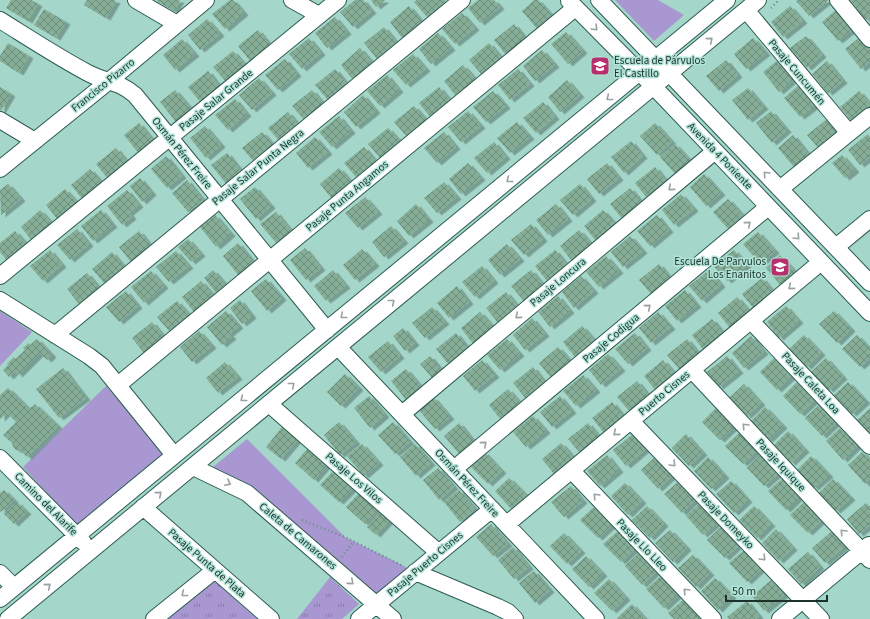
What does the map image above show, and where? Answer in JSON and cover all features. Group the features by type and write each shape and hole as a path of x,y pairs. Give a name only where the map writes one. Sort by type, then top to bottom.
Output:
{"street":[{"path":"136,0 177,24"},
{"name":"Francisco Pizarro","path":"0,169 206,0"},
{"path":"292,0 319,16"},
{"name":"Pasaje Salar Grande","path":"0,276 338,0"},
{"name":"Pasaje Salar Punta Negra","path":"55,335 462,0"},
{"name":"Avenida 4 Poniente","path":"599,0 870,283"},
{"path":"6,594 727,0"},
{"path":"838,0 870,39"},
{"name":"Avenida 4 Poniente","path":"572,4 654,87 870,313"},
{"name":"Pasaje Punta Angamos","path":"118,385 270,260 572,4"},
{"path":"0,573 6,594 17,616 91,550 752,5"},
{"name":"Pasaje Cuncumén","path":"752,5 849,133"},
{"name":"Osmán Pérez Freire","path":"0,20 89,73 125,87 135,95 327,330"},
{"path":"780,189 870,116"},
{"path":"0,120 35,140"},
{"name":"Pasaje Loncura","path":"402,414 715,151"},
{"name":"Pasaje Codigua","path":"454,469 768,207"},
{"path":"836,247 870,219"},
{"name":"Puerto Cisnes","path":"507,524 821,262"},
{"path":"0,300 95,361 104,369 174,455"},
{"name":"Pasaje Caleta Loa","path":"751,320 870,446"},
{"name":"Osmán Pérez Freire","path":"338,347 596,619"},
{"name":"Pasaje Iquique","path":"692,370 867,552"},
{"name":"Pasaje Los Vilos","path":"269,404 439,553"},
{"name":"Pasaje Domeyko","path":"632,421 821,619"},
{"name":"Camino del Alarife","path":"0,458 91,550"},
{"name":"Caleta de Camarones","path":"193,467 248,493 393,619"},
{"name":"Pasaje Llo Lleo","path":"572,471 712,619"},
{"name":"Pasaje Punta de Plata","path":"143,507 271,619"},
{"name":"Pasaje Puerto Cisnes","path":"359,619 492,509"},
{"path":"780,619 867,552"},
{"path":"154,619 215,570"},
{"path":"415,572 498,607 508,612 515,619"}],"path":[{"path":"296,518 354,542 415,572"},
{"path":"334,567 354,542"}],"green space":[{"path":"615,0 658,0 684,15 654,41"},
{"path":"0,311 32,332 0,366"},
{"path":"106,386 166,455 78,526 23,467"},
{"path":"247,439 345,537 406,567 406,571 378,595 375,595 207,472"},
{"path":"330,577 359,604 342,619 297,619"},
{"path":"212,579 257,619 159,619"}],"building":[{"path":"11,0 31,0 38,4 28,21 6,8"},
{"path":"87,0 116,1 106,18 84,5"},
{"path":"180,0 174,11 157,1"},
{"path":"230,0 233,0 244,13 225,29 212,14"},
{"path":"355,0 363,0 372,11 353,27 340,12"},
{"path":"371,0 385,0 376,7"},
{"path":"417,0 446,1 427,17 414,2"},
{"path":"478,0 494,0 500,7 480,23 468,8"},
{"path":"534,0 538,0 553,17 538,30 522,11"},
{"path":"829,0 809,16 796,1"},
{"path":"850,0 870,0 870,17 866,20"},
{"path":"409,6 422,22 402,38 390,22"},
{"path":"790,6 803,21 783,37 771,22"},
{"path":"44,9 66,22 56,38 34,25"},
{"path":"837,9 853,29 838,41 822,22"},
{"path":"462,13 475,28 455,44 442,29"},
{"path":"335,17 347,32 327,48 315,33"},
{"path":"207,19 220,34 200,50 188,35"},
{"path":"514,24 526,39 506,55 494,40"},
{"path":"384,27 396,42 377,59 364,43"},
{"path":"258,30 270,45 250,61 238,46"},
{"path":"566,32 583,51 568,64 551,44"},
{"path":"438,33 451,48 431,64 419,49"},
{"path":"806,36 822,55 807,68 790,48"},
{"path":"860,37 870,48 870,62 861,69 845,49"},
{"path":"309,38 321,53 302,69 289,54"},
{"path":"753,38 766,53 746,69 734,54"},
{"path":"182,39 195,54 175,70 163,55"},
{"path":"8,43 29,56 19,73 0,61 0,56"},
{"path":"489,43 502,59 482,75 469,60"},
{"path":"360,48 373,64 353,80 341,65"},
{"path":"542,50 555,65 535,81 523,66"},
{"path":"233,51 246,66 226,82 213,67"},
{"path":"413,54 426,69 406,85 393,70"},
{"path":"285,59 297,74 278,90 265,75"},
{"path":"726,60 738,75 719,91 706,76"},
{"path":"778,60 794,79 779,92 763,72"},
{"path":"827,61 843,81 828,93 812,74"},
{"path":"463,65 476,80 456,96 444,81"},
{"path":"335,69 347,84 328,100 315,85"},
{"path":"518,69 530,84 510,100 498,85"},
{"path":"208,71 220,87 201,103 188,87"},
{"path":"387,75 399,90 380,106 367,91"},
{"path":"259,78 272,93 252,110 239,95"},
{"path":"567,80 580,95 560,112 548,97"},
{"path":"799,85 816,105 800,117 784,98"},
{"path":"0,87 11,94 1,111 0,110"},
{"path":"439,87 451,102 431,118 419,103"},
{"path":"748,88 764,107 748,120 732,100"},
{"path":"175,90 191,109 176,122 160,102"},
{"path":"312,90 324,105 305,121 292,106"},
{"path":"493,91 506,106 486,122 473,107"},
{"path":"859,91 870,104 870,107 852,122 840,107"},
{"path":"363,95 376,111 356,127 344,112"},
{"path":"235,99 247,114 228,130 215,115"},
{"path":"543,102 555,117 536,133 523,118"},
{"path":"414,106 427,121 407,137 394,122"},
{"path":"468,111 481,126 461,142 448,127"},
{"path":"771,111 787,130 772,143 756,123"},
{"path":"288,112 300,127 281,143 268,128"},
{"path":"339,116 351,131 332,147 319,132"},
{"path":"827,119 839,134 820,150 807,135"},
{"path":"517,122 530,137 510,153 497,138"},
{"path":"139,123 155,143 140,155 124,135"},
{"path":"655,123 672,142 657,155 640,136"},
{"path":"205,126 221,145 206,158 190,138"},
{"path":"388,128 401,143 381,159 368,144"},
{"path":"262,132 275,147 255,163 242,148"},
{"path":"444,132 456,147 437,163 424,148"},
{"path":"868,134 870,137 870,157 860,165 848,150"},
{"path":"793,135 809,155 794,167 778,148"},
{"path":"315,137 328,152 308,168 296,153"},
{"path":"631,141 643,156 624,173 611,157"},
{"path":"494,142 506,157 487,173 474,158"},
{"path":"675,144 692,163 677,176 660,157"},
{"path":"364,147 377,163 357,178 344,163"},
{"path":"116,148 128,163 108,179 96,164"},
{"path":"227,153 243,173 227,185 211,165"},
{"path":"842,155 855,170 845,178 832,163"},
{"path":"166,156 182,176 167,188 151,169"},
{"path":"468,163 481,178 461,194 449,179"},
{"path":"607,163 619,178 599,194 587,179"},
{"path":"655,167 667,182 647,198 635,183"},
{"path":"339,168 352,183 332,199 320,184"},
{"path":"90,169 103,184 83,200 71,185"},
{"path":"704,174 721,193 706,206 690,187"},
{"path":"140,178 152,193 142,202 130,186"},
{"path":"187,180 203,200 188,212 172,193"},
{"path":"444,182 457,197 437,213 424,198"},
{"path":"8,184 21,199 1,215 0,190"},
{"path":"580,184 592,199 573,215 560,200"},
{"path":"255,187 271,206 256,219 240,199"},
{"path":"630,188 643,204 623,220 610,204"},
{"path":"65,189 78,204 58,220 46,205"},
{"path":"127,190 139,205 129,213 132,217 122,225 107,206"},
{"path":"681,194 694,209 674,225 662,210"},
{"path":"365,197 378,212 358,228 345,213"},
{"path":"728,199 745,218 730,231 713,212"},
{"path":"416,204 429,220 409,236 397,221"},
{"path":"556,204 568,219 548,235 536,220"},
{"path":"40,210 53,225 33,242 21,227"},
{"path":"101,210 113,225 93,241 81,226"},
{"path":"603,210 616,225 596,241 584,226"},
{"path":"276,212 292,232 277,244 260,224"},
{"path":"215,215 231,234 216,247 200,227"},
{"path":"657,215 669,230 650,246 637,231"},
{"path":"531,224 543,239 524,255 511,240"},
{"path":"391,226 404,241 384,257 372,242"},
{"path":"77,229 89,244 70,260 57,245"},
{"path":"579,230 592,245 572,261 560,246"},
{"path":"15,231 28,246 8,262 0,252 0,243"},
{"path":"139,231 151,246 131,262 119,247"},
{"path":"758,232 775,251 760,264 743,244"},
{"path":"630,236 643,251 623,267 611,252"},
{"path":"188,239 201,254 191,262 178,247"},
{"path":"238,243 254,263 238,275 223,256"},
{"path":"507,244 520,259 500,275 488,260"},
{"path":"305,248 321,268 306,280 290,260"},
{"path":"362,249 375,264 355,280 343,265"},
{"path":"50,250 62,265 43,281 30,266"},
{"path":"555,250 567,265 547,281 535,266"},
{"path":"734,250 747,265 727,281 714,266"},
{"path":"176,251 189,266 169,282 156,267"},
{"path":"112,252 124,267 105,284 92,269"},
{"path":"780,255 797,274 782,287 766,268"},
{"path":"606,256 619,271 599,287 586,272"},
{"path":"659,264 671,279 652,295 639,280"},
{"path":"482,266 494,281 475,297 462,282"},
{"path":"213,270 226,285 216,293 204,278"},
{"path":"333,270 346,286 326,301 314,286"},
{"path":"531,270 543,285 524,301 511,286"},
{"path":"709,270 721,285 702,301 689,286"},
{"path":"151,271 164,286 144,303 131,287"},
{"path":"87,273 99,288 79,304 67,289"},
{"path":"581,276 594,291 574,308 562,292"},
{"path":"762,278 774,293 754,309 742,294"},
{"path":"266,279 282,298 267,311 251,291"},
{"path":"201,281 214,296 194,312 182,297"},
{"path":"457,286 469,302 449,318 437,303"},
{"path":"685,290 697,305 677,321 665,306"},
{"path":"126,291 138,306 119,322 106,307"},
{"path":"506,292 518,307 498,323 486,308"},
{"path":"558,296 570,311 550,327 538,312"},
{"path":"737,297 750,312 730,328 718,313"},
{"path":"240,300 252,316 242,324 230,308"},
{"path":"177,301 190,316 170,332 157,317"},
{"path":"786,306 799,321 779,338 767,322"},
{"path":"432,307 445,322 425,338 412,323"},
{"path":"226,311 239,326 229,334 232,337 222,345 207,327"},
{"path":"834,311 851,329 837,343 819,324"},
{"path":"480,312 493,327 473,344 461,328"},
{"path":"658,312 671,327 651,343 639,328"},
{"path":"532,318 545,334 525,350 513,335"},
{"path":"712,319 724,334 704,351 692,335"},
{"path":"152,322 164,337 144,353 132,338"},
{"path":"582,326 595,341 575,357 563,342"},
{"path":"403,328 415,343 405,351 393,336"},
{"path":"199,331 212,346 192,362 180,347"},
{"path":"456,333 468,348 448,364 436,349"},
{"path":"635,333 647,348 628,364 615,349"},
{"path":"804,335 821,353 807,367 789,349"},
{"path":"857,335 870,349 870,358 860,367 842,349"},
{"path":"751,336 764,352 744,368 732,353"},
{"path":"37,339 52,355 47,360 40,353 18,375 15,371 9,377 3,370 8,365 7,364 14,357 15,359 25,350 23,348 29,343 30,345"},
{"path":"507,339 520,354 500,370 487,355"},
{"path":"687,339 699,354 680,370 667,355"},
{"path":"388,341 400,356 381,372 368,357"},
{"path":"558,347 571,362 551,378 539,363"},
{"path":"608,354 621,369 601,385 589,370"},
{"path":"430,356 442,371 433,379 420,364"},
{"path":"727,356 739,371 719,387 707,372"},
{"path":"774,358 791,377 777,390 760,372"},
{"path":"826,358 843,377 829,390 811,372"},
{"path":"482,360 495,375 475,391 463,376"},
{"path":"663,360 676,375 656,391 644,376"},
{"path":"225,362 238,377 218,393 206,378"},
{"path":"533,367 545,383 526,399 513,383"},
{"path":"63,368 86,398 59,418 36,389"},
{"path":"406,369 422,388 407,401 391,381"},
{"path":"345,374 359,388 341,406 327,392"},
{"path":"583,375 596,390 576,406 563,391"},
{"path":"637,381 649,396 630,412 617,397"},
{"path":"797,382 814,401 800,414 783,396"},
{"path":"848,382 866,401 852,414 834,395"},
{"path":"744,384 761,403 747,416 729,398"},
{"path":"8,388 29,409 35,404 58,426 27,457 21,451 16,450 12,443 3,435 16,422 7,413 0,419 0,395"},
{"path":"508,389 521,404 501,420 489,405"},
{"path":"369,396 385,415 370,428 354,408"},
{"path":"560,396 572,411 552,427 540,412"},
{"path":"433,397 450,417 435,429 419,410"},
{"path":"612,402 624,417 604,433 592,418"},
{"path":"819,405 836,423 822,436 805,418"},
{"path":"765,407 783,426 768,440 751,421"},
{"path":"716,408 734,427 720,440 702,422"},
{"path":"870,408 870,434 857,420"},
{"path":"533,416 546,431 526,447 513,432"},
{"path":"339,422 356,442 340,455 324,435"},
{"path":"393,422 410,442 395,454 378,435"},
{"path":"459,423 475,443 460,455 444,436"},
{"path":"588,423 600,438 581,454 568,439"},
{"path":"282,427 297,440 281,459 266,447"},
{"path":"840,428 857,446 843,460 826,441"},
{"path":"788,431 805,450 791,463 774,445"},
{"path":"740,432 757,451 743,464 725,446"},
{"path":"633,434 646,449 626,466 613,450"},
{"path":"686,434 703,453 689,466 672,448"},
{"path":"561,443 574,458 554,474 542,459"},
{"path":"362,444 379,463 364,476 347,456"},
{"path":"415,444 431,463 416,476 400,457"},
{"path":"308,448 327,465 314,480 295,463"},
{"path":"484,452 502,471 488,484 470,466"},
{"path":"862,452 870,460 870,479 865,484 848,465"},
{"path":"761,454 779,473 764,486 747,468"},
{"path":"607,455 619,470 600,486 587,471"},
{"path":"811,456 829,475 814,488 797,470"},
{"path":"655,457 673,475 658,489 641,470"},
{"path":"708,457 725,476 711,489 694,471"},
{"path":"438,468 454,487 439,500 423,480"},
{"path":"333,471 353,488 339,502 320,485"},
{"path":"509,478 527,496 512,510 495,491"},
{"path":"783,478 800,496 786,510 768,491"},
{"path":"833,479 851,498 836,511 819,493"},
{"path":"679,481 696,499 682,513 664,494"},
{"path":"731,481 748,500 734,513 716,494"},
{"path":"625,483 642,501 628,515 611,496"},
{"path":"571,486 583,501 564,517 551,502"},
{"path":"4,490 14,500 1,512 0,493"},
{"path":"459,490 475,509 460,522 444,502"},
{"path":"359,493 378,510 365,524 346,507"},
{"path":"805,501 822,520 808,533 790,515"},
{"path":"17,502 27,512 14,524 4,514"},
{"path":"700,503 718,522 703,535 686,516"},
{"path":"866,503 870,507 870,525 859,534 847,519"},
{"path":"647,506 664,524 650,538 632,520"},
{"path":"754,506 771,524 757,538 739,520"},
{"path":"594,507 612,525 598,538 580,520"},
{"path":"380,512 389,521 376,535 367,527"},
{"path":"491,524 508,544 493,556 476,537"},
{"path":"722,526 739,545 725,558 707,540"},
{"path":"776,529 793,548 779,561 762,543"},
{"path":"670,530 687,548 673,562 655,543"},
{"path":"618,531 635,549 621,562 603,544"},
{"path":"832,531 844,547 825,563 812,548"},
{"path":"564,533 581,551 567,564 550,546"},
{"path":"513,547 529,567 514,579 498,560"},
{"path":"744,550 761,569 747,582 729,563"},
{"path":"808,552 820,567 801,584 788,569"},
{"path":"639,553 657,571 642,585 625,566"},
{"path":"693,555 710,573 696,587 678,568"},
{"path":"586,556 603,574 589,587 572,569"},
{"path":"534,571 550,590 535,603 519,583"},
{"path":"661,576 678,595 664,608 646,589"},
{"path":"715,578 732,596 718,610 701,591"},
{"path":"609,579 626,598 612,611 594,593"},
{"path":"771,580 784,595 764,611 752,596"},
{"path":"683,600 700,618 699,619 674,619 668,613"},
{"path":"747,601 759,616 756,619 729,619 727,617"},
{"path":"632,604 646,619 617,618"}],"place":[{"name":"Escuela de Párvulos El Castillo","path":"600,66"},
{"name":"Escuela De Parvulos Los Enanitos","path":"780,267"}]}
